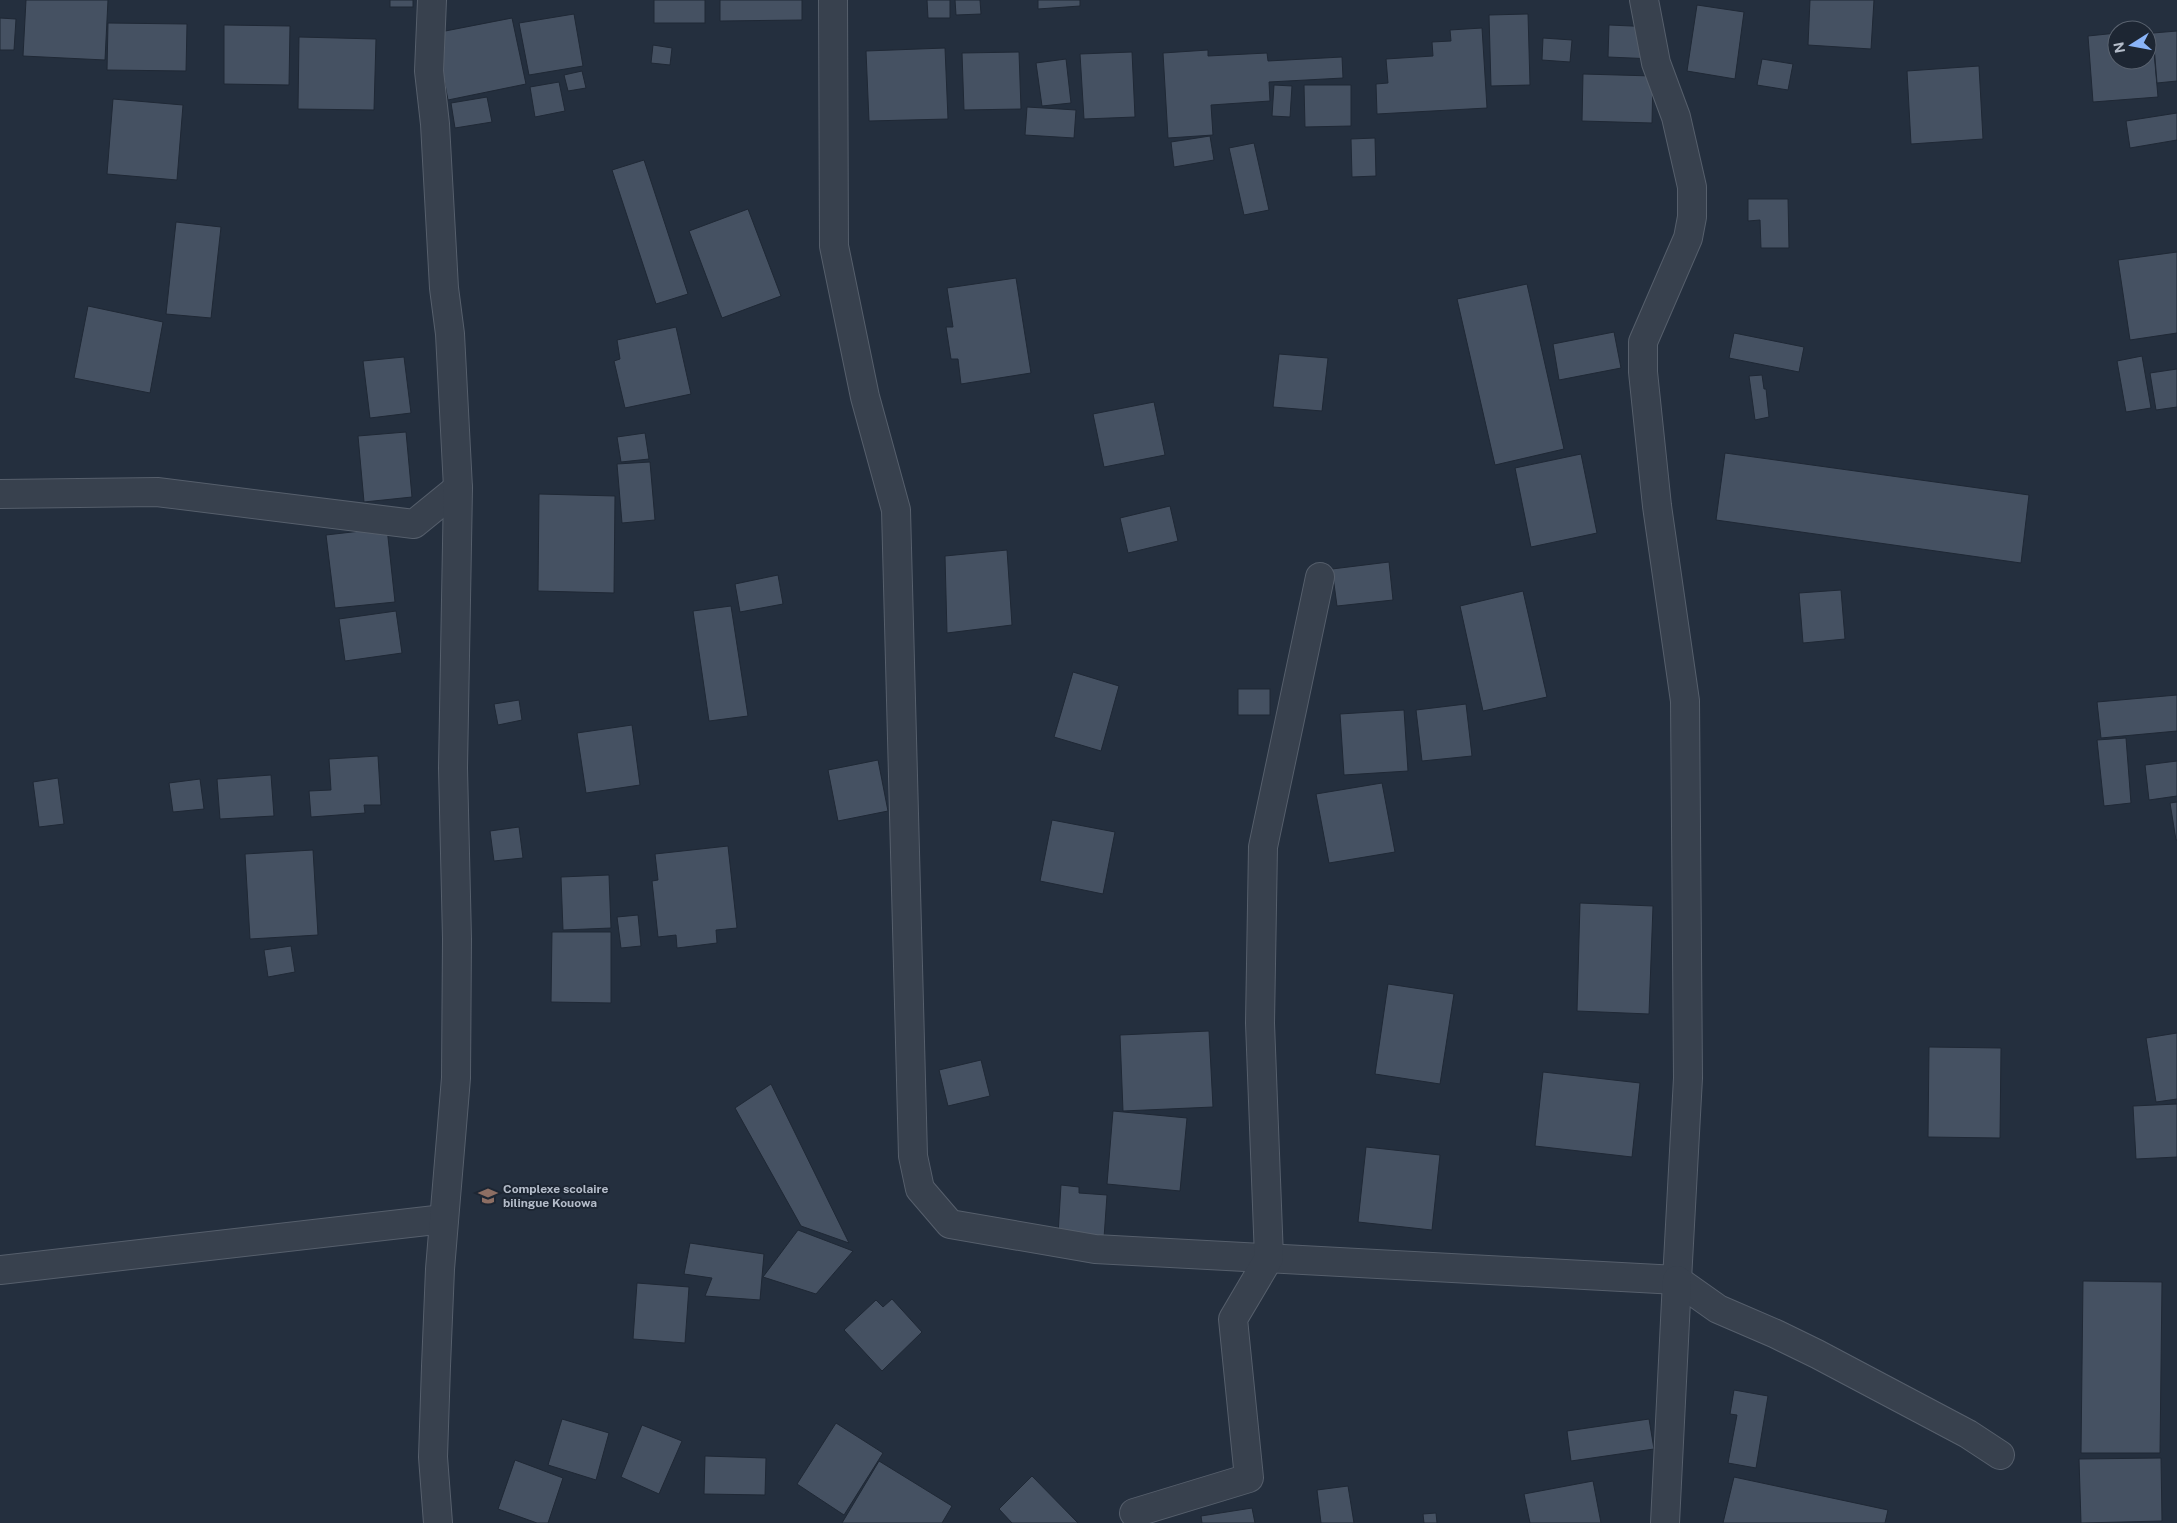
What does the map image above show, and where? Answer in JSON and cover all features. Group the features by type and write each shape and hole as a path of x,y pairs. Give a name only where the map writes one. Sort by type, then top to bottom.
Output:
{"street":[{"path":"432,0 430,71 436,124 444,288 450,334 458,488 453,768 457,939 456,1078 440,1269 433,1457 438,1523"},
{"path":"833,0 834,246 864,397 896,510 913,1146 920,1189 950,1224 1095,1249 1677,1280 1718,1309 1816,1354 1968,1434 2000,1455"},
{"path":"1644,0 1656,63 1676,117 1692,187 1692,217 1688,238 1643,342 1642,372 1657,506 1685,701 1688,1078 1665,1523"},
{"path":"0,494 157,492 414,524 458,488"},
{"path":"1134,1513 1249,1478 1233,1319 1269,1258 1260,1023 1263,847 1320,577"},
{"path":"0,1270 444,1219"}],"building":[{"path":"26,0 108,0 105,60 23,56"},
{"path":"390,0 413,0 413,7 390,7"},
{"path":"654,0 705,0 705,23 654,23"},
{"path":"720,0 802,0 802,20 720,21"},
{"path":"927,0 950,0 950,18 928,18"},
{"path":"955,0 980,0 981,14 956,15"},
{"path":"1038,0 1080,0 1080,6 1038,9"},
{"path":"1810,0 1874,0 1871,49 1808,45"},
{"path":"1697,5 1744,12 1735,79 1687,71"},
{"path":"574,14 583,66 529,75 519,23"},
{"path":"1528,14 1530,85 1491,86 1489,15"},
{"path":"0,18 16,19 14,50 0,50"},
{"path":"512,18 526,84 448,100 435,33"},
{"path":"108,23 187,24 186,71 107,70"},
{"path":"224,25 290,26 289,85 224,84"},
{"path":"1609,25 1654,27 1654,59 1608,57"},
{"path":"1482,28 1487,108 1377,114 1376,84 1388,83 1386,59 1433,56 1432,42 1451,41 1450,30"},
{"path":"2177,31 2177,81 2157,83 2157,33"},
{"path":"2107,34 2107,70 2156,70 2158,97 2093,102 2088,36"},
{"path":"299,37 376,39 374,110 298,109"},
{"path":"1543,38 1572,40 1570,62 1542,60"},
{"path":"653,45 672,48 670,65 651,63"},
{"path":"945,48 948,119 869,121 866,51"},
{"path":"1208,50 1208,56 1267,53 1268,61 1342,57 1343,78 1269,82 1270,101 1211,105 1213,135 1168,138 1163,53"},
{"path":"1019,52 1021,109 964,110 962,53"},
{"path":"1132,52 1135,117 1084,119 1080,54"},
{"path":"1066,59 1071,103 1042,106 1036,63"},
{"path":"1762,59 1793,64 1788,90 1757,85"},
{"path":"1979,66 1983,139 1911,144 1907,71"},
{"path":"582,71 586,88 568,91 564,75"},
{"path":"1583,74 1653,76 1652,123 1582,121"},
{"path":"559,82 565,111 535,117 530,87"},
{"path":"1274,85 1292,86 1290,117 1272,116"},
{"path":"1304,85 1351,85 1351,126 1305,127"},
{"path":"487,97 492,122 455,128 451,103"},
{"path":"113,99 183,105 177,180 107,174"},
{"path":"1027,107 1076,110 1074,138 1025,135"},
{"path":"2177,113 2177,140 2130,148 2126,121"},
{"path":"1210,136 1214,160 1174,167 1171,142"},
{"path":"1375,138 1376,176 1352,177 1351,139"},
{"path":"1254,143 1269,210 1244,215 1229,148"},
{"path":"644,160 688,294 656,304 612,170"},
{"path":"1748,199 1788,199 1789,248 1761,248 1760,220 1748,221"},
{"path":"748,209 781,296 722,318 689,231"},
{"path":"176,222 221,227 211,318 166,314"},
{"path":"2177,252 2177,333 2130,340 2118,260"},
{"path":"1016,278 1031,373 961,384 958,359 951,359 946,327 953,327 947,288"},
{"path":"1527,284 1564,449 1495,465 1457,299"},
{"path":"88,306 163,322 150,393 74,378"},
{"path":"676,327 691,394 625,408 614,361 620,359 617,340"},
{"path":"1614,332 1621,368 1559,380 1553,344"},
{"path":"1734,333 1804,347 1799,372 1729,358"},
{"path":"1279,354 1328,358 1322,411 1273,407"},
{"path":"2142,356 2151,408 2126,412 2117,361"},
{"path":"404,357 411,413 370,418 363,361"},
{"path":"2177,369 2177,407 2156,410 2150,373"},
{"path":"1762,375 1764,389 1766,389 1769,417 1755,420 1749,376"},
{"path":"1154,402 1165,455 1104,467 1093,414"},
{"path":"406,432 412,497 364,502 358,436"},
{"path":"645,433 649,459 621,462 617,437"},
{"path":"1725,453 2029,495 2021,563 1716,520"},
{"path":"1581,454 1597,533 1531,547 1515,468"},
{"path":"650,462 655,520 622,523 617,464"},
{"path":"539,494 615,496 614,593 538,591"},
{"path":"1170,506 1178,541 1128,553 1120,518"},
{"path":"387,528 395,602 335,608 326,535"},
{"path":"1007,550 1012,625 947,633 945,556"},
{"path":"1389,562 1393,600 1337,606 1332,569"},
{"path":"778,575 783,604 740,612 735,584"},
{"path":"1841,590 1845,639 1803,643 1799,593"},
{"path":"1523,591 1547,697 1483,711 1460,606"},
{"path":"731,606 748,716 709,721 693,611"},
{"path":"396,611 402,653 345,661 339,619"},
{"path":"1073,672 1119,686 1101,751 1054,737"},
{"path":"1238,689 1270,689 1270,715 1238,715"},
{"path":"2177,695 2177,731 2101,738 2097,702"},
{"path":"519,700 522,720 498,725 494,704"},
{"path":"1466,704 1472,756 1422,761 1416,710"},
{"path":"1404,710 1408,771 1344,775 1340,714"},
{"path":"632,725 640,785 586,793 577,733"},
{"path":"2126,738 2131,803 2104,806 2097,740"},
{"path":"378,756 381,805 364,805 365,813 311,817 309,791 331,790 329,759"},
{"path":"878,760 888,811 838,821 828,770"},
{"path":"2177,761 2177,796 2149,800 2145,765"},
{"path":"271,775 274,816 220,819 217,779"},
{"path":"58,778 64,824 39,827 33,782"},
{"path":"200,779 204,809 173,812 169,783"},
{"path":"1382,783 1395,852 1329,863 1316,794"},
{"path":"2177,802 2177,840 2176,840 2170,803"},
{"path":"1052,820 1115,832 1103,894 1040,881"},
{"path":"519,827 523,858 494,861 490,831"},
{"path":"728,846 737,928 716,930 717,943 677,948 676,935 658,937 652,881 658,880 655,854"},
{"path":"313,850 318,935 250,939 245,854"},
{"path":"609,875 611,928 563,930 561,877"},
{"path":"1580,903 1653,906 1649,1014 1577,1011"},
{"path":"638,915 641,946 621,948 617,917"},
{"path":"552,932 611,932 611,1003 551,1002"},
{"path":"291,946 295,972 268,977 264,950"},
{"path":"1388,984 1454,994 1440,1084 1375,1074"},
{"path":"1209,1031 1213,1107 1123,1111 1120,1035"},
{"path":"2177,1033 2177,1099 2156,1102 2146,1038"},
{"path":"1929,1047 2001,1048 2000,1138 1928,1137"},
{"path":"981,1060 990,1096 948,1106 939,1070"},
{"path":"1543,1072 1640,1083 1632,1157 1535,1146"},
{"path":"771,1084 849,1243 801,1226 735,1108"},
{"path":"2177,1104 2177,1157 2136,1159 2133,1106"},
{"path":"1113,1111 1187,1118 1180,1191 1107,1184"},
{"path":"1366,1147 1440,1155 1432,1230 1358,1222"},
{"path":"1061,1185 1079,1187 1079,1193 1107,1195 1104,1238 1058,1235"},
{"path":"798,1230 853,1251 816,1294 763,1277"},
{"path":"690,1243 764,1254 760,1300 705,1296 712,1278 684,1274"},
{"path":"2083,1281 2162,1282 2160,1453 2081,1453"},
{"path":"637,1283 689,1287 685,1343 633,1339"},
{"path":"892,1299 922,1332 882,1371 844,1330 876,1300 883,1307"},
{"path":"1734,1390 1768,1396 1756,1468 1728,1463 1737,1415 1730,1414"},
{"path":"562,1419 609,1433 596,1480 548,1465"},
{"path":"1649,1419 1654,1449 1571,1461 1567,1431"},
{"path":"836,1423 883,1453 844,1515 797,1484"},
{"path":"642,1425 682,1441 659,1494 621,1477"},
{"path":"705,1456 766,1458 765,1495 704,1494"},
{"path":"2161,1458 2162,1521 2081,1523 2079,1459"},
{"path":"515,1460 563,1478 548,1523 537,1523 498,1509"},
{"path":"879,1461 952,1506 942,1523 842,1523"},
{"path":"1032,1476 1078,1523 1012,1523 999,1509"},
{"path":"1734,1477 1888,1510 1885,1523 1723,1523"},
{"path":"1593,1481 1601,1523 1530,1523 1524,1494"},
{"path":"1348,1486 1354,1523 1321,1523 1317,1490"},
{"path":"1252,1508 1255,1523 1202,1523 1201,1516"},
{"path":"1436,1513 1437,1523 1424,1523 1423,1514"}],"place":[{"name":"Complexe scolaire bilingue Kouowa","path":"488,1196"}]}
